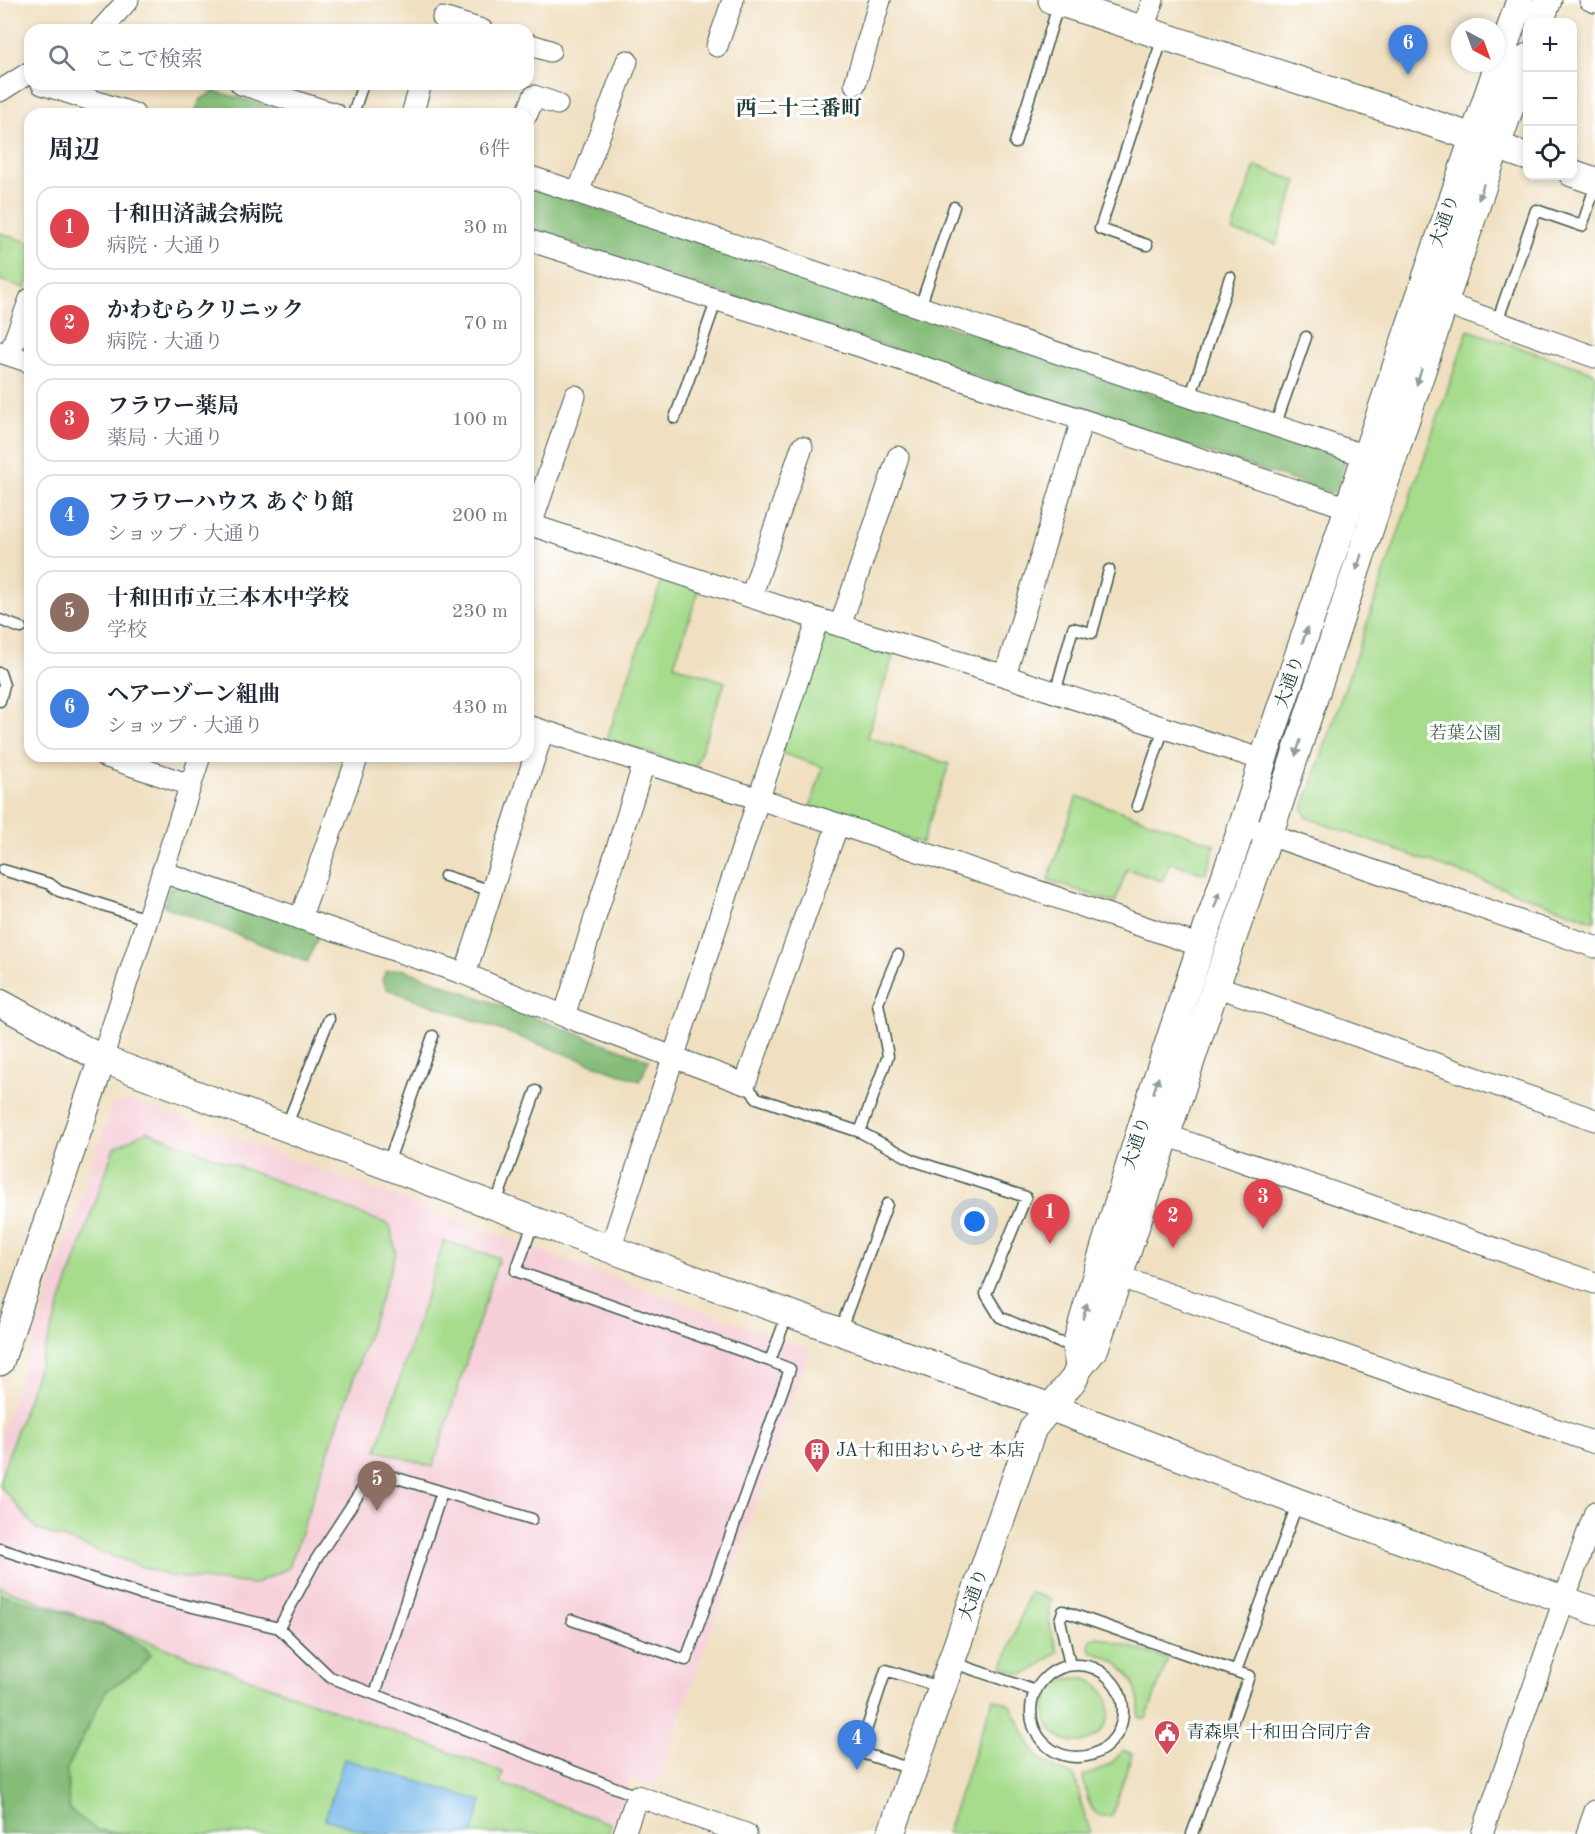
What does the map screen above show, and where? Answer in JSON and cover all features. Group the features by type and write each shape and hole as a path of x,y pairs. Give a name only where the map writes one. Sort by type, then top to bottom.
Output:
{"street":[{"path":"106,24 129,0"},
{"path":"717,46 733,0"},
{"path":"855,84 880,0"},
{"path":"1153,0 1153,33"},
{"name":"大通り","path":"1077,1357 1095,1348 1120,1277 1216,986 1269,835 1444,303 1521,0"},
{"path":"1541,18 1548,0"},
{"path":"1590,0 1595,2"},
{"path":"1056,1 1523,156"},
{"path":"443,16 465,24"},
{"path":"534,46 550,51"},
{"path":"578,193 627,61"},
{"name":"大通り","path":"891,1834 1033,1428 1074,1379 1077,1357 1135,1150 1201,946 1366,456 1485,142 1523,65"},
{"path":"0,90 24,78"},
{"path":"60,90 116,108"},
{"path":"260,90 316,108"},
{"path":"414,108 419,90"},
{"path":"529,108 534,96 558,104"},
{"path":"1577,175 1595,181"},
{"path":"534,178 1366,456"},
{"path":"534,242 717,299 1349,508"},
{"path":"1444,303 1595,357"},
{"path":"24,311 4,353 24,360"},
{"path":"534,511 575,396"},
{"path":"1005,676 1082,420"},
{"path":"751,597 802,447"},
{"path":"840,626 898,457"},
{"path":"534,527 818,620 1005,676 1263,760"},
{"path":"610,1249 818,620"},
{"path":"535,728 838,825 1201,946"},
{"path":"122,762 190,785"},
{"path":"0,1362 102,1059 198,762"},
{"path":"300,919 356,762"},
{"path":"465,974 492,891 526,762"},
{"path":"564,1016 644,764"},
{"path":"162,872 465,974 564,1016 746,1084 838,825"},
{"path":"1243,826 1595,947"},
{"path":"1216,986 1595,1120"},
{"path":"2,1009 102,1059 610,1249 1050,1407 1298,1502 1595,1611"},
{"path":"1166,1135 1595,1283"},
{"path":"1120,1277 1595,1443"},
{"path":"1482,1834 1595,1512"},
{"path":"624,1834 637,1796 746,1834"},
{"path":"1587,1834 1595,1811"}],"lane":[{"path":"1015,143 1056,1"},
{"path":"1147,245 1100,229 1153,33"},
{"path":"355,108 361,90"},
{"path":"1497,322 1536,210 1581,226 1595,187"},
{"path":"920,307 954,207"},
{"path":"1190,398 1230,277"},
{"path":"675,418 717,299"},
{"path":"1275,426 1306,337"},
{"path":"1055,693 1072,628 1092,633 1109,570"},
{"path":"0,620 21,628"},
{"path":"0,673 4,685 0,701"},
{"path":"1137,806 1164,728"},
{"path":"3,870 50,884 59,891 147,919"},
{"path":"446,876 492,891"},
{"path":"860,1132 888,1056 878,1003 898,955"},
{"path":"286,1128 328,1019"},
{"path":"387,1166 434,1036"},
{"path":"746,1084 758,1098 860,1132 915,1161 1026,1197 986,1294 1000,1317 1058,1342 1077,1357"},
{"path":"495,1206 536,1091"},
{"path":"840,1332 886,1204"},
{"path":"534,1221 516,1271 790,1369 686,1660 572,1620"},
{"path":"770,1361 788,1313"},
{"path":"279,1628 315,1561 374,1471 532,1519"},
{"path":"375,1694 442,1492"},
{"path":"1236,1671 1298,1502"},
{"path":"0,1549 140,1594 279,1628 330,1677 637,1796"},
{"path":"1070,1665 1060,1620 1063,1611 1249,1676 1192,1834"},
{"path":"951,1662 1036,1691"},
{"path":"1070,1665 1092,1667 1102,1672 1117,1688 1122,1698 1123,1708 1119,1730 1105,1747 1095,1753 1085,1756 1063,1754 1053,1750 1044,1742 1033,1723 1032,1713 1036,1691 1050,1674 1059,1668 1070,1665"},
{"path":"914,1770 859,1752 886,1670 942,1688"}],"shaded area":[{"path":"131,1100 810,1350 656,1786 631,1778 611,1824 499,1783 502,1772 0,1587 0,1436 112,1106"}],"green space":[{"path":"214,91 276,108 197,108 200,100"},
{"path":"1255,166 1297,181 1276,244 1232,231"},
{"path":"534,188 1346,459 1335,494 534,231"},
{"path":"0,233 24,241 24,288 0,280"},
{"name":"若葉公園","path":"1468,330 1595,373 1595,921 1307,818 1303,809"},
{"path":"663,577 699,590 674,665 725,682 695,768 607,739"},
{"path":"821,629 894,653 867,737 949,764 922,843 810,807 823,767 781,753"},
{"path":"1077,796 1215,844 1205,874 1170,862 1162,881 1127,869 1115,903 1048,880"},
{"path":"179,883 321,931 307,962 164,906 169,888"},
{"path":"402,969 649,1060 640,1081 387,989 382,979 387,971"},
{"path":"147,1131 390,1225 396,1253 289,1568 254,1584 168,1576 37,1529 0,1486 0,1479 114,1148"},
{"path":"444,1241 499,1258 433,1467 377,1450"},
{"path":"0,1587 503,1772 500,1783 611,1824 608,1834 0,1834"},
{"path":"1029,1592 1051,1600 1049,1620 1058,1652 1035,1669 1021,1674 1003,1667"},
{"path":"0,1594 104,1626 140,1644 151,1654 139,1669 106,1691 67,1769 69,1809 97,1830 128,1834 0,1834"},
{"path":"1098,1637 1168,1659 1146,1719 1139,1717 1137,1694 1128,1675 1113,1661 1091,1652 1089,1647 1091,1639"},
{"path":"1071,1678 1083,1678 1100,1687 1107,1698 1109,1710 1107,1722 1100,1733 1083,1742 1071,1742 1059,1737 1050,1728 1045,1716 1045,1704 1050,1692 1059,1683"},
{"path":"993,1699 1011,1706 1036,1755 1056,1769 1075,1776 1089,1826 1089,1834 946,1834"},
{"path":"1123,1750 1132,1754 1112,1815 1098,1814 1090,1804 1083,1776 1106,1767"}],"water":[{"path":"344,1759 482,1801 472,1834 373,1834 325,1819"}],"place":[{"name":"ヘアーゾーン組曲","path":"1408,75"},
{"name":"フラワー薬局","path":"1263,1229"},
{"name":"十和田済誠会病院","path":"1050,1244"},
{"name":"かわむらクリニック","path":"1173,1248"},
{"name":"JA十和田おいらせ 本店","path":"817,1474"},
{"name":"十和田市立三本木中学校","path":"377,1511"},
{"name":"青森県 十和田合同庁舎","path":"1167,1756"},
{"name":"フラワーハウス あぐり館","path":"857,1770"}],"district":[{"name":"西二十三番町","path":"799,109"}]}
